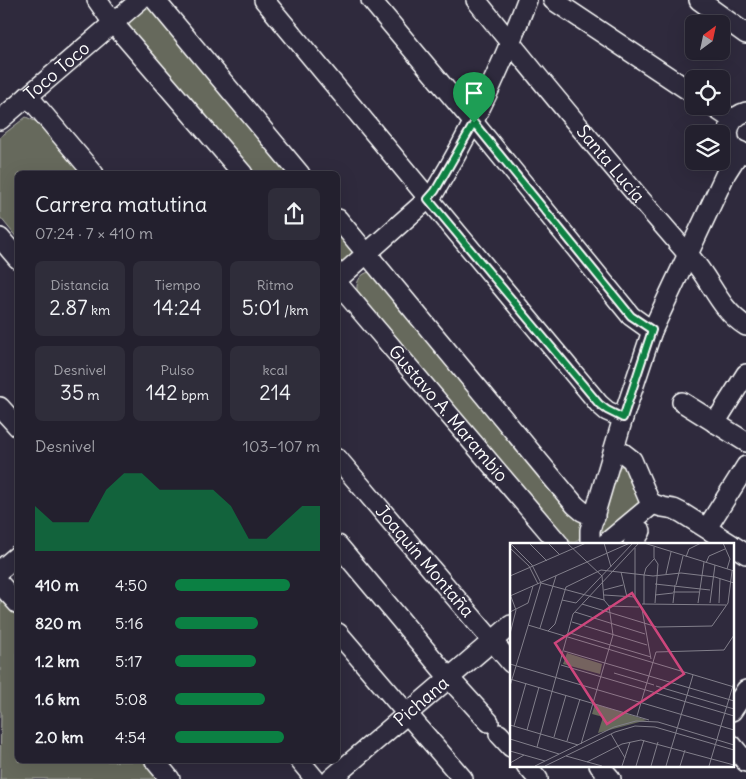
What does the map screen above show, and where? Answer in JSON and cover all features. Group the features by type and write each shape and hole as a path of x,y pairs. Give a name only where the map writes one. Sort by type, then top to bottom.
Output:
{"street":[{"path":"97,0 113,23 240,171"},
{"name":"Toco Toco","path":"0,120 140,0"},
{"path":"154,0 297,171"},
{"path":"264,0 599,404 623,418"},
{"path":"371,0 631,316 652,330"},
{"name":"Santa Lucía","path":"476,0 697,265 724,307 736,320 746,326"},
{"path":"340,277 435,191 474,123 511,43 526,0"},
{"path":"553,0 685,88"},
{"path":"699,0 746,34"},
{"path":"746,94 746,103"},
{"path":"28,96 91,171"},
{"path":"590,543 589,536 623,418 652,330 726,173 743,153 732,145 728,131 739,116"},
{"path":"340,221 575,505 582,511 595,517"},
{"path":"0,238 15,256"},
{"name":"Gustavo A. Marambio","path":"340,286 558,543"},
{"path":"715,423 746,374"},
{"path":"682,402 746,442"},
{"path":"0,407 15,424"},
{"path":"614,450 624,453 632,460 649,500 653,504 682,512 729,543"},
{"name":"Joaquín Montaña","path":"340,461 510,661"},
{"path":"706,528 746,466"},
{"path":"606,543 653,504"},
{"path":"340,547 450,678 500,734"},
{"path":"0,570 15,558"},
{"path":"0,584 15,601"},
{"name":"Pichana","path":"331,779 510,626"},
{"path":"340,635 463,779"},
{"path":"734,708 746,690"},
{"path":"734,747 746,762"},
{"path":"157,763 170,779"},
{"path":"302,763 314,779"},
{"path":"527,766 538,779"},
{"path":"600,766 611,779"}],"green space":[{"path":"147,7 152,8 288,171 251,171 129,29 130,20"},
{"path":"26,117 37,122 79,171 15,171 15,236 0,217 0,137"},
{"path":"340,233 354,251 352,257 340,265"},
{"path":"370,272 376,276 582,524 580,538 576,542 570,542 357,290 360,278"},
{"path":"624,465 629,467 640,501 637,508 605,533 598,528 619,467"},
{"path":"0,593 15,611 15,763 149,763 162,779 0,779"}],"route":[{"path":"474,123 631,316 652,330 623,418 599,404 428,199 435,191 474,123"}]}
